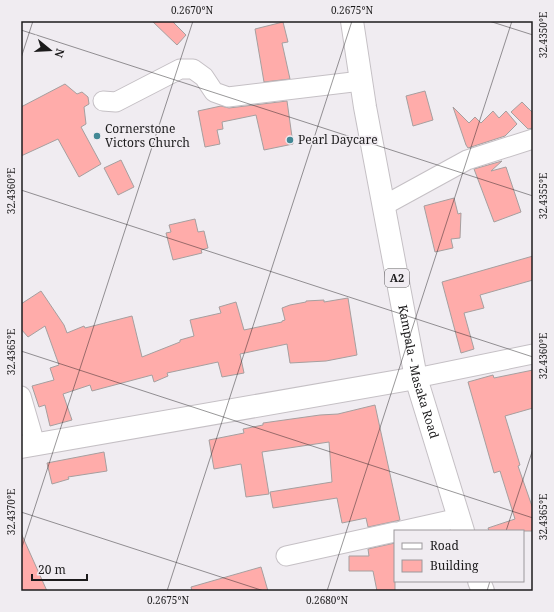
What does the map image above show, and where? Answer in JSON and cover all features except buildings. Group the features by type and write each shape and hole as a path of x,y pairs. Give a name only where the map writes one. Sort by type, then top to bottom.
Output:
{"main road":[{"name":"Kampala - Masaka Road","path":"352,21 383,206 416,378 461,525"},
{"path":"28,446 416,378"}],"street":[{"path":"103,101 116,102 180,69 193,69 204,77 214,92 228,97 361,80"},
{"path":"383,206 466,160 533,139"},
{"path":"416,378 533,354"},
{"path":"21,396 28,446"},
{"path":"411,530 461,525"},
{"path":"286,556 394,532"}],"place":[{"name":"Cornerstone Victors Church","path":"97,136"},
{"name":"Pearl Daycare","path":"290,140"}]}
